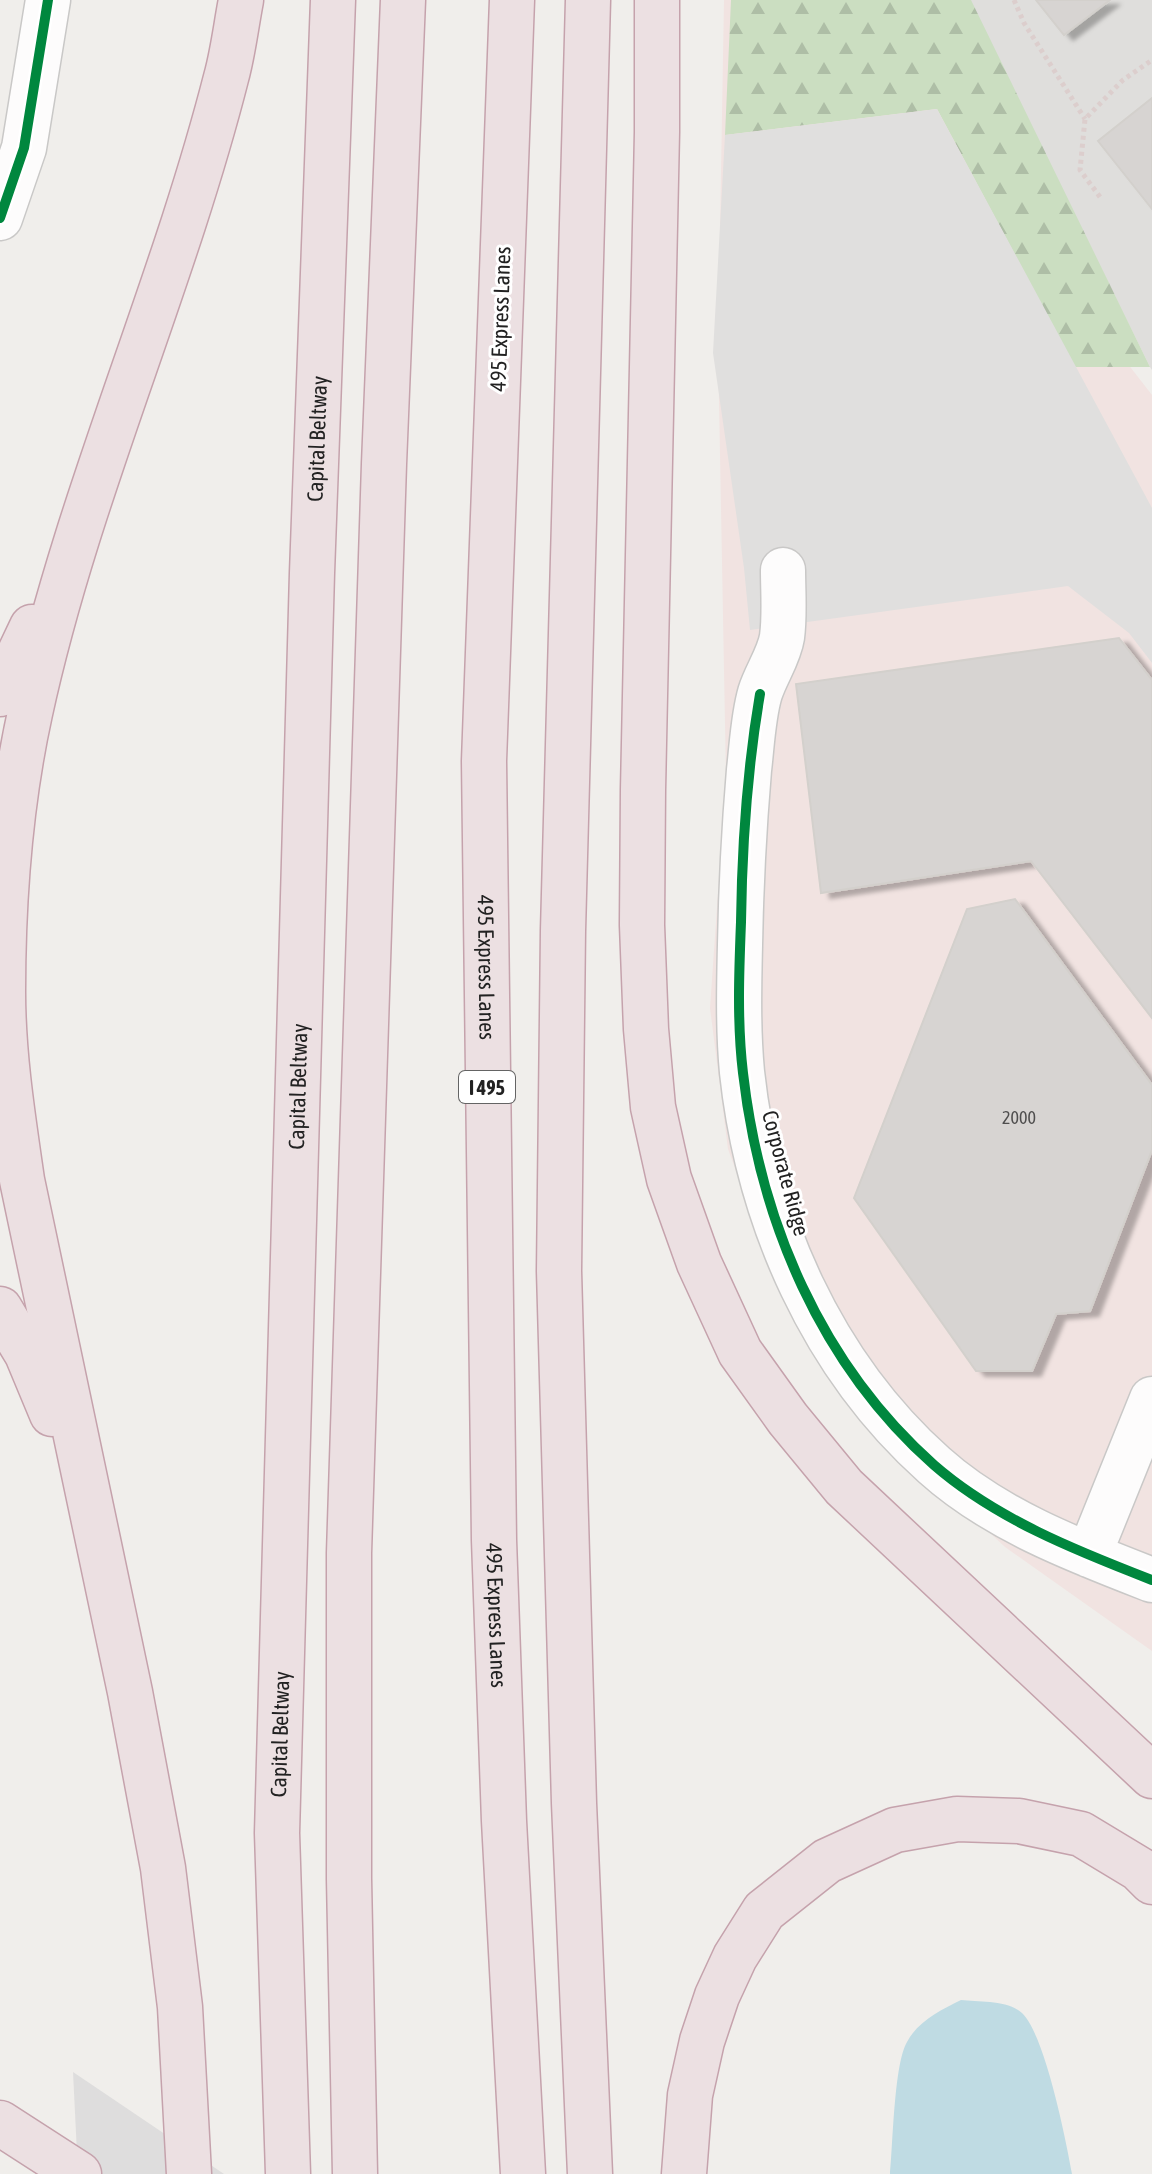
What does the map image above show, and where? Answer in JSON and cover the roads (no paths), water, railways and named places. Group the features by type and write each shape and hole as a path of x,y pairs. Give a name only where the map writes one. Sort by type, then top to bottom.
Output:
{"highway":[{"path":"189,2174 180,2007 163,1868 22,1180 10,1094 3,993 13,808 30,713 94,486 198,178 227,75 241,0"},
{"name":"Capital Beltway","path":"288,2174 277,1803 310,635 333,0"},
{"path":"355,2174 349,1879 349,1553 383,479 403,0"},
{"name":"495 Express Lanes","path":"512,0 484,761 494,1540 504,1821 523,2174"},
{"path":"588,0 564,868 559,1271 574,1803 590,2174"},
{"path":"657,0 642,925 653,1107 669,1179 699,1263 740,1352 788,1419 844,1487 1152,1776"},
{"path":"0,694 94,486"},
{"path":"0,1309 27,1354 66,1446 99,1544"},
{"path":"684,2174 693,2081 702,2041 729,1970 764,1911 827,1861 895,1830 957,1819 1019,1821 1081,1834 1139,1869 1152,1882"},
{"path":"0,2123 78,2174"}],"street":[{"path":"0,218 24,148 48,0"},
{"name":"Corporate Ridge","path":"783,570 782,638 760,694 752,740 742,845 739,992 742,1071 754,1146 777,1228 812,1307 840,1356 883,1413 935,1466 992,1507 1089,1555 1152,1580"},
{"path":"1089,1555 1152,1399"}],"water":[{"path":"961,2000 1009,2006 1022,2013 1031,2025 1053,2089 1072,2174 890,2174 899,2068 907,2042 924,2022"}]}
